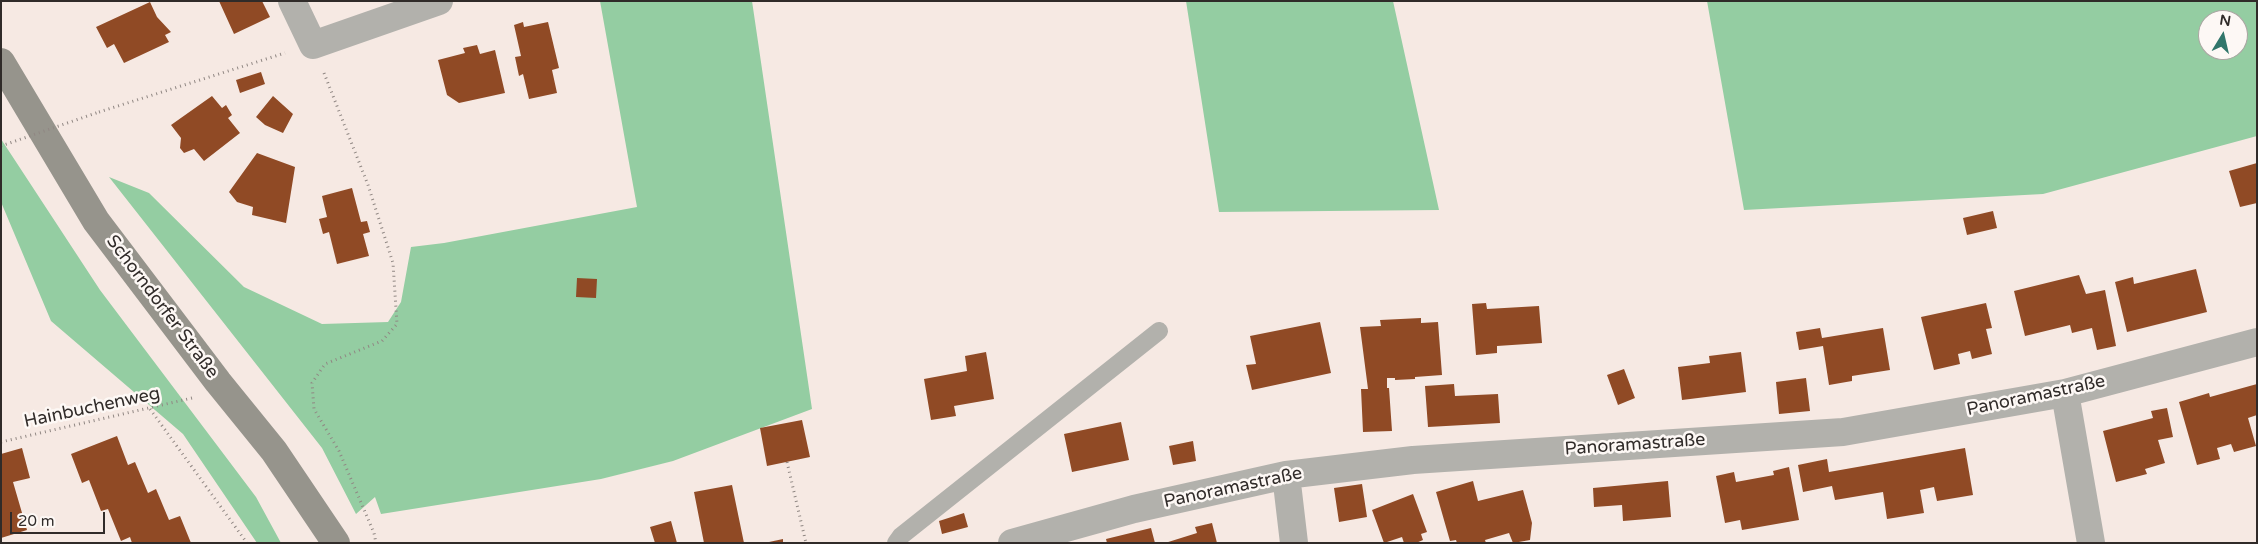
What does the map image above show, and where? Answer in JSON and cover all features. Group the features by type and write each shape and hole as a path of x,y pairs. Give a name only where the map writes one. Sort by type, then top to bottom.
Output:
{"street":[{"path":"292,1 313,45 439,1"},
{"name":"Schorndorfer Straße","path":"1,62 96,221 218,382 274,451 336,543"},
{"name":"Panoramastraße","path":"1012,543 1134,509 1286,475 1413,460 1843,432 2065,393 2257,342"},
{"path":"2065,393 2091,543"},
{"path":"1286,475 1294,543"}],"lane":[{"path":"896,543 901,536 1159,331"}],"path":[{"path":"1,146 99,112 313,45 368,185 393,263 397,324 382,340 325,364 312,384 314,409 339,451 374,532 376,543"},
{"name":"Hainbuchenweg","path":"1,442 188,401"},
{"path":"150,409 247,543"},
{"path":"786,462 806,543"}],"green space":[{"path":"600,1 752,1 812,409 673,461 601,479 381,514 375,497 356,514 322,448 109,177 149,193 244,287 322,324 388,322 401,302 411,247 444,243 637,207"},
{"path":"1186,1 1393,1 1439,210 1219,212"},
{"path":"1707,1 2257,1 2257,136 2043,194 1744,210"},
{"path":"1,139 100,290 256,497 281,543 257,543 183,434 51,321 1,202"}],"building":[{"path":"219,1 262,1 270,17 234,34"},
{"path":"150,2 157,17 171,32 165,35 169,42 124,63 114,44 107,48 96,27"},
{"path":"523,22 524,27 548,22 559,68 552,70 557,93 529,99 523,74 519,76 515,57 521,56 514,25"},
{"path":"477,45 480,54 495,50 505,93 459,103 447,95 438,60 465,53 463,48"},
{"path":"261,72 265,84 240,93 236,80"},
{"path":"212,96 222,108 226,105 232,115 228,118 240,133 204,161 194,149 184,153 180,148 181,138 171,125"},
{"path":"273,96 293,114 283,133 265,125 256,117"},
{"path":"257,153 295,167 286,223 252,215 253,207 237,202 229,192"},
{"path":"2257,163 2257,203 2240,207 2229,171"},
{"path":"352,188 361,222 367,221 370,232 363,234 369,256 337,264 329,232 323,234 319,219 327,217 322,196"},
{"path":"1993,211 1997,228 1967,235 1963,218"},
{"path":"2196,269 2207,312 2127,332 2115,282 2133,277 2134,284"},
{"path":"2079,275 2086,294 2105,290 2116,346 2097,350 2092,328 2072,333 2070,325 2025,336 2014,291"},
{"path":"577,278 597,279 596,298 576,297"},
{"path":"1486,303 1487,309 1539,306 1542,343 1497,346 1497,353 1476,355 1472,304"},
{"path":"1986,303 1992,328 1986,329 1992,354 1972,359 1970,351 1958,354 1960,364 1934,370 1921,317"},
{"path":"1421,318 1421,323 1438,322 1442,375 1415,377 1415,379 1395,380 1395,378 1387,378 1392,431 1363,432 1361,389 1368,389 1360,327 1381,326 1380,320"},
{"path":"1320,322 1331,373 1252,390 1246,365 1256,364 1250,336"},
{"path":"1820,328 1822,338 1883,328 1890,370 1852,376 1852,381 1829,385 1823,346 1799,350 1796,332"},
{"path":"986,352 994,399 954,406 956,416 931,420 924,379 967,371 965,356"},
{"path":"1741,352 1746,392 1682,400 1678,367 1710,363 1709,356"},
{"path":"1624,369 1635,398 1618,405 1607,375"},
{"path":"1806,378 1810,411 1779,414 1776,382"},
{"path":"1454,384 1455,396 1498,394 1500,423 1428,427 1425,386"},
{"path":"2257,384 2257,415 2248,418 2256,446 2234,452 2231,444 2217,448 2220,459 2197,465 2179,402 2209,393 2210,397"},
{"path":"2167,408 2173,437 2158,440 2165,463 2145,469 2147,474 2116,482 2103,431 2153,418 2151,411"},
{"path":"802,420 810,457 767,466 760,428"},
{"path":"1121,422 1129,460 1072,472 1064,434"},
{"path":"117,436 128,465 135,462 148,493 156,489 169,520 180,516 191,543 132,543 130,537 121,541 108,509 101,511 89,480 82,483 71,454"},
{"path":"1193,441 1196,461 1173,465 1169,446"},
{"path":"22,448 30,478 13,482 27,530 1,538 1,454"},
{"path":"1965,448 1973,495 1937,501 1934,487 1920,490 1924,513 1887,519 1883,492 1835,500 1832,486 1803,492 1798,465 1827,459 1829,472"},
{"path":"1789,467 1799,520 1742,530 1740,520 1725,523 1716,476 1734,472 1736,482 1774,475 1773,471"},
{"path":"1473,481 1478,501 1523,490 1532,523 1530,540 1513,543 1509,533 1485,540 1486,543 1457,543 1456,540 1450,541 1436,492"},
{"path":"1668,481 1671,517 1623,521 1622,505 1594,507 1593,488"},
{"path":"1362,484 1367,517 1339,522 1334,488"},
{"path":"732,485 744,543 704,543 694,492"},
{"path":"1413,494 1427,532 1421,534 1423,540 1416,543 1404,543 1402,537 1384,543 1372,510"},
{"path":"964,513 968,527 942,534 939,521"},
{"path":"671,521 677,543 655,543 650,527"},
{"path":"1212,523 1217,543 1165,543 1197,533 1195,527"},
{"path":"1151,528 1155,543 1107,543 1106,539"},
{"path":"783,539 783,543 769,543 769,542"}]}
